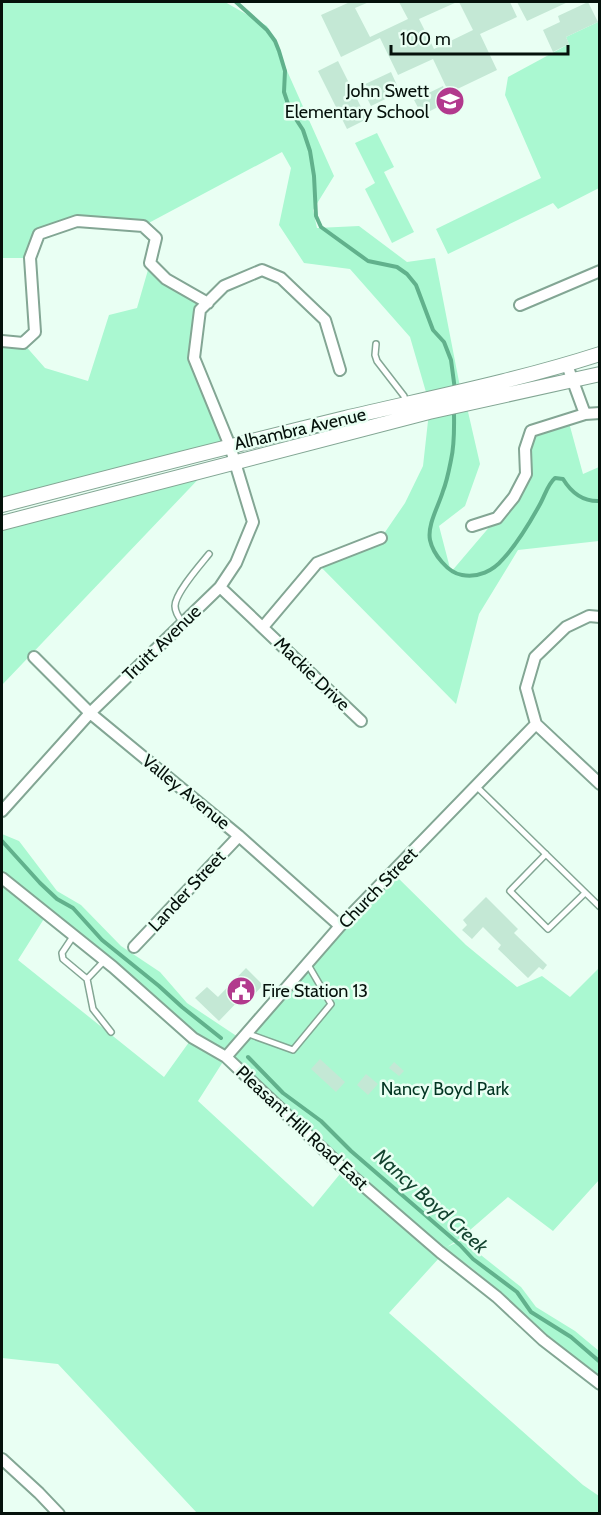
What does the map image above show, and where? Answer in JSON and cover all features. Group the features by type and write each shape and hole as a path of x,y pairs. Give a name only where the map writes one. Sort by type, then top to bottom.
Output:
{"main road":[{"name":"Alhambra Avenue","path":"464,397 600,354"},
{"name":"Alhambra Avenue","path":"2,505 230,446 464,397 600,375"},
{"name":"Alhambra Avenue","path":"2,523 235,462 407,410"}],"street":[{"path":"2,341 23,343 35,332 30,258 39,234 77,221 143,226 156,238 150,263 166,279 208,303 224,286 262,270 281,278 325,320 340,370"},
{"path":"520,305 600,271"},
{"name":"Truitt Avenue","path":"2,811 90,713 220,587 236,563 252,522 230,446 194,358 200,310 208,303"},
{"path":"567,365 585,414"},
{"path":"472,526 497,518 514,497 526,474 525,449 531,431 585,414 600,413"},
{"name":"Mackie Drive","path":"263,627 317,563 381,538"},
{"name":"Mackie Drive","path":"220,587 362,722"},
{"path":"600,617 589,616 566,627 535,657 526,688 536,724 600,784"},
{"name":"Valley Avenue","path":"34,657 90,713 239,836 340,926"},
{"name":"Church Street","path":"226,1057 340,926 536,724"},
{"name":"Lander Street","path":"134,947 239,836"},
{"name":"Pleasant Hill Road East","path":"2,878 105,960 193,1038 226,1057 344,1169 440,1252 497,1297 543,1340 600,1384"},
{"path":"2,1459 39,1492 58,1514"}],"lane":[{"path":"376,344 377,361 404,396 407,410"},
{"path":"183,623 175,610 175,603 197,568 209,554"},
{"path":"476,786 600,907"},
{"path":"546,854 510,891 548,929 585,893"},
{"path":"74,935 62,953 63,959 87,979 93,1009 111,1032"},
{"path":"87,979 105,960"},
{"path":"246,1033 293,1050 331,1004 308,963"}],"green space":[{"path":"2,2 225,2 267,26 334,176 313,210 317,228 359,226 407,262 435,258 461,392 428,399 410,337 350,269 304,263 279,225 291,168 282,152 143,226 77,221 39,234 30,258 2,258"},
{"path":"598,22 600,26 599,188 558,209 553,203 448,254 436,229 541,178 505,95 508,77 569,44 566,37"},
{"path":"377,133 394,167 384,172 414,232 392,243 365,189 375,183 355,143"},
{"path":"150,263 208,303 200,310 194,358 230,446 2,505 2,341 23,343 45,368 88,381 109,315 137,308"},
{"path":"466,403 480,464 465,506 439,526 451,572 497,518 526,474 531,431 568,419 583,474 599,467 599,541 518,550 479,614 456,704 317,563 381,538 405,503 423,466 429,412"},
{"path":"208,469 2,685 2,523"},
{"name":"Nancy Boyd Park","path":"2,834 19,841 57,891 81,905 121,946 160,972 187,1003 241,1039 393,873 466,945 517,987 542,976 570,997 599,968 599,1180 553,1231 508,1197 447,1247 462,1240 521,1287 536,1307 575,1331 599,1351 599,1384 552,1346 483,1277 453,1256 440,1252 440,1257 389,1313 583,1485 599,1496 599,1513 197,1513 58,1364 2,1358","holes":["47,914 192,1038 164,1077 18,960","226,1057 344,1169 313,1207 198,1101"]}],"building":[{"path":"350,2 369,2 355,8 370,37 408,19 399,2 457,2 419,19 434,49 473,30 459,2 510,2 517,17 480,34 497,70 449,93 433,59 398,75 380,38 341,57 321,15"},
{"path":"517,2 568,2 527,21"},
{"path":"588,2 598,22 566,37 569,44 553,52 543,30 560,22 558,16"},
{"path":"338,61 367,119 347,129 318,71"},
{"path":"391,72 400,92 371,106 361,86"},
{"path":"443,86 450,101 422,115 414,100"},
{"path":"486,897 518,929 514,933 547,965 543,970 539,967 528,978 498,949 501,945 483,927 472,939 462,930 467,925 463,920"},
{"name":"Fire Station 13","path":"246,968 263,985 249,1000 244,995 219,1021 195,998 207,987 218,997"},
{"path":"320,1059 345,1082 336,1092 311,1069"},
{"path":"394,1062 404,1071 399,1076 389,1068"},
{"path":"366,1074 378,1084 368,1095 357,1085"}],"waterway":[{"path":"236,2 267,30 279,51 285,71 284,92 290,110 303,130 310,151 316,216 321,227 368,261 397,267 407,274 416,285 433,330 444,342 451,360 455,390"},
{"path":"454,410 452,454 447,479 430,534 434,551 452,571 462,575 474,575 485,573 499,563 522,534 555,478 563,479 574,492 583,498 600,501"},
{"name":"Nancy Boyd Creek","path":"2,841 40,883 57,899 73,908 102,940 221,1038"},
{"name":"Nancy Boyd Creek","path":"248,1057 283,1093 321,1121 351,1151 460,1245 473,1259 517,1292 531,1312 571,1337 600,1362"}],"place":[{"name":"John Swett Elementary School","path":"450,101"},
{"name":"Fire Station 13","path":"241,991"}]}
